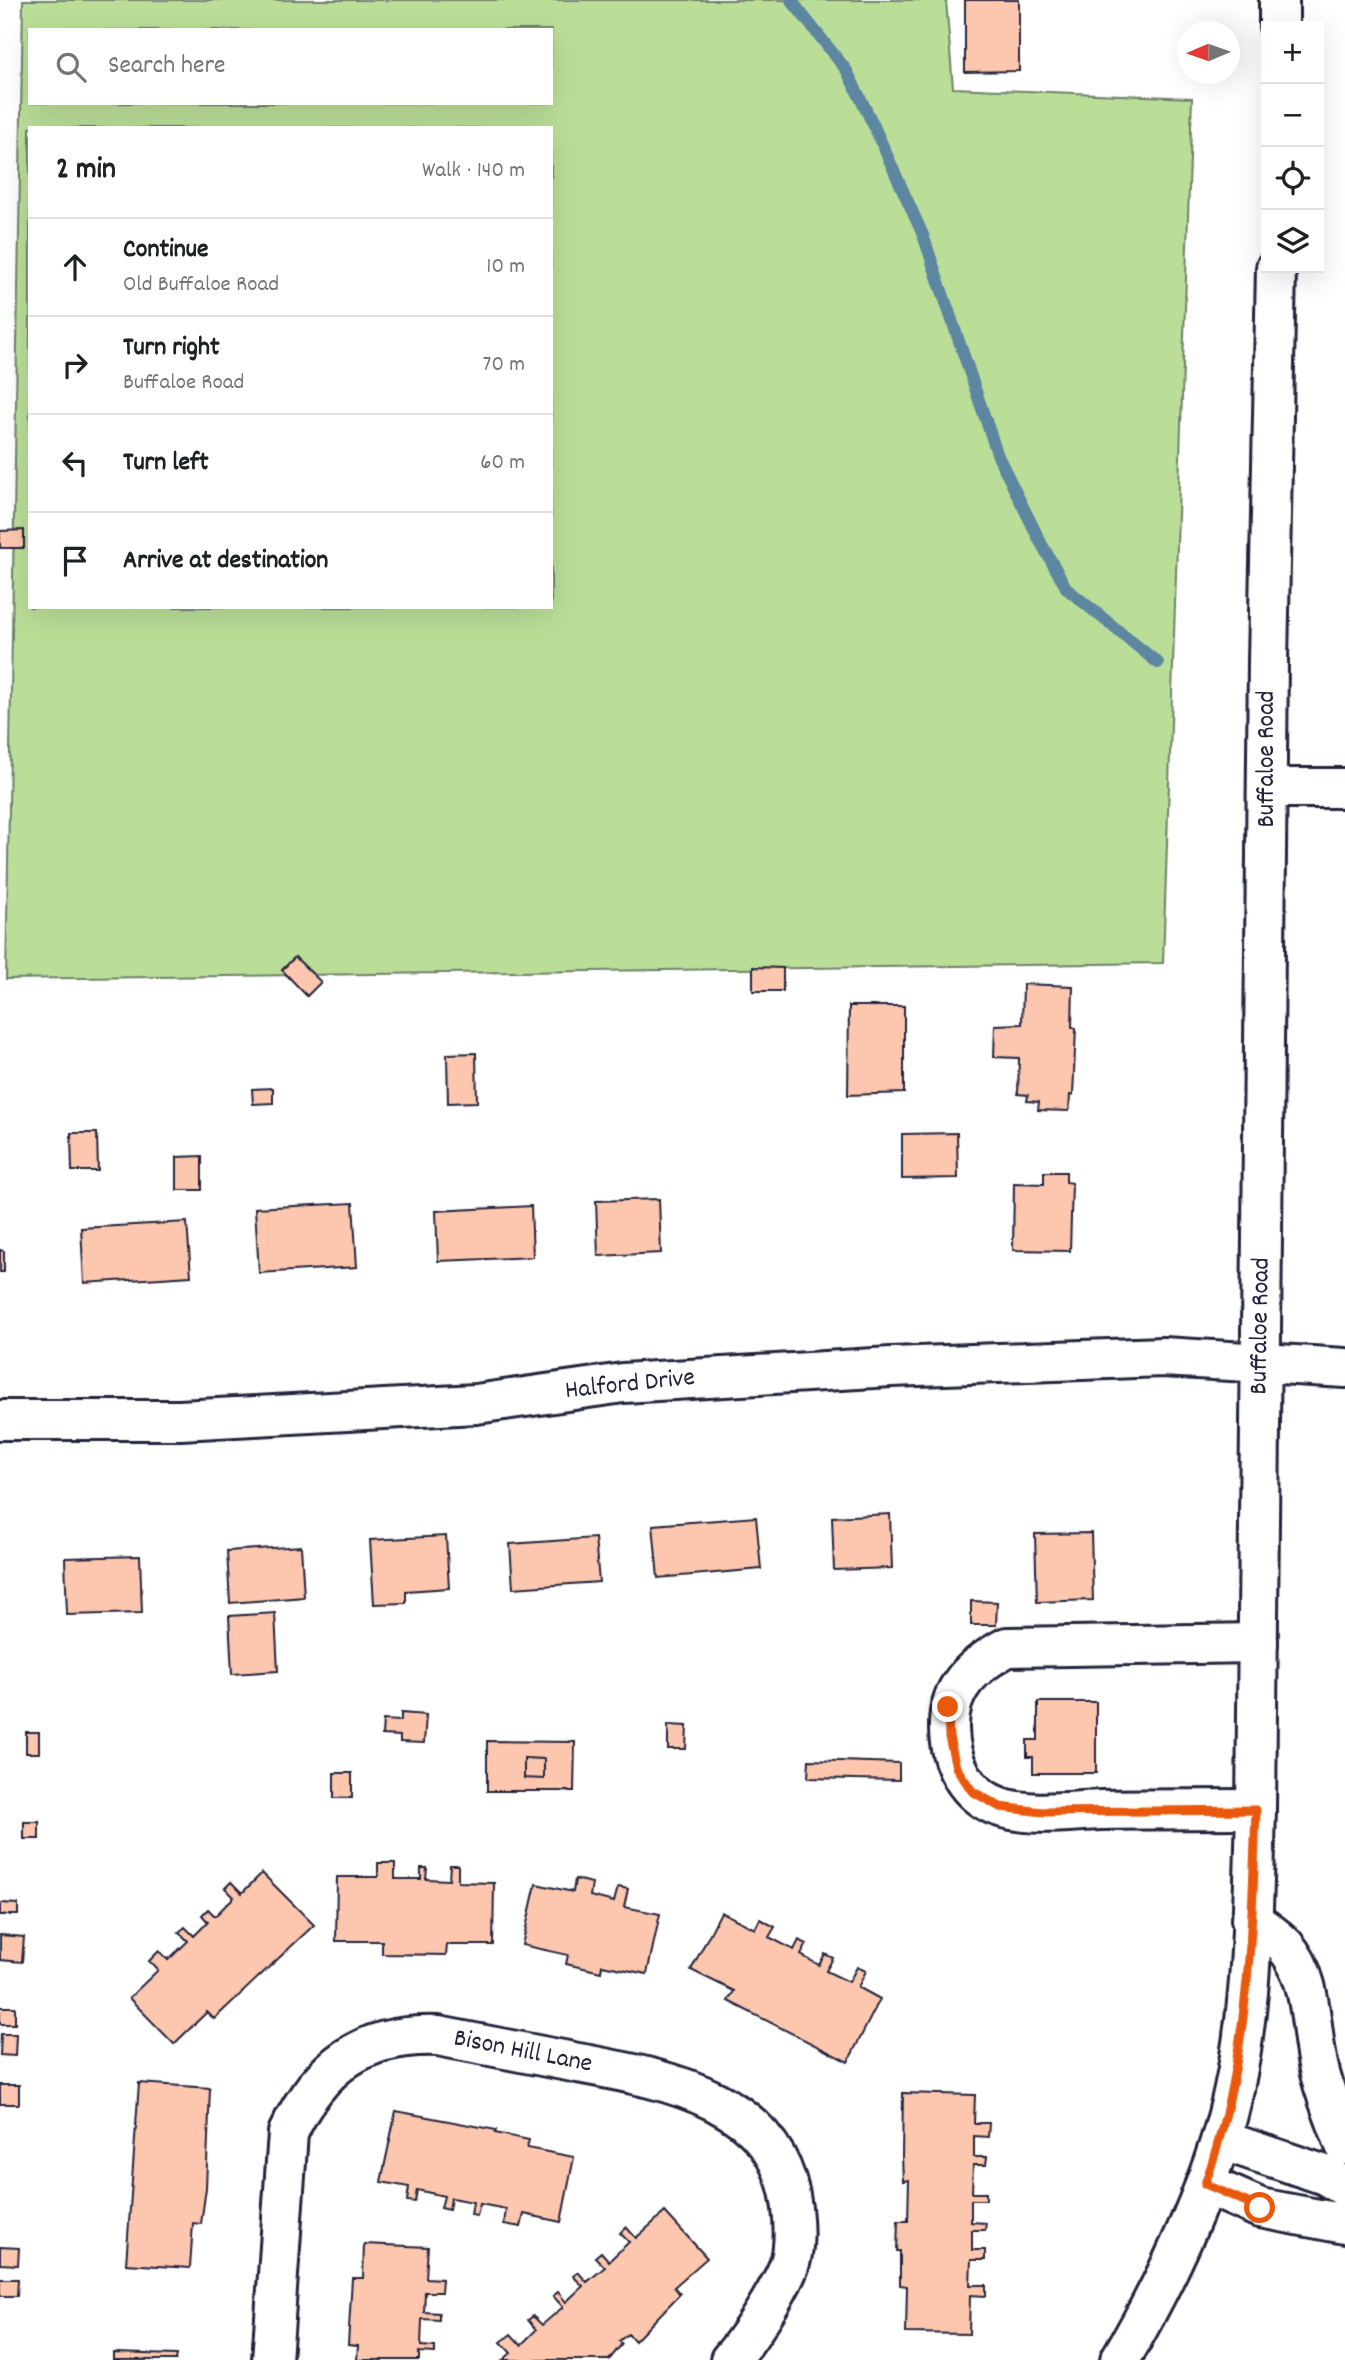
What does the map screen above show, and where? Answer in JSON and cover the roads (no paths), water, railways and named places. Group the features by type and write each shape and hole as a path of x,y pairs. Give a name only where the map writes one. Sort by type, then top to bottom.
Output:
{"street":[{"path":"1279,0 1279,21"},
{"name":"Buffaloe Road","path":"1121,2360 1149,2312 1205,2184 1221,2140 1241,2046 1251,1920 1256,1810 1276,273"},
{"path":"1268,788 1345,789"},
{"name":"Halford Drive","path":"0,1420 180,1420 462,1405 623,1383 891,1367 1163,1357 1345,1368"},
{"path":"1256,1810 1044,1812 1000,1807 972,1791 956,1767 949,1737 948,1707 960,1685 983,1660 1007,1647 1258,1643"},
{"path":"1251,1920 1284,1946 1307,1990 1311,2030 1320,2072 1345,2146"},
{"name":"Bison Hill Lane","path":"272,2360 288,2133 301,2106 330,2072 348,2057 377,2042 405,2035 438,2036 664,2079 737,2115 762,2135 783,2164 790,2193 794,2223 789,2265 743,2346 730,2360"},
{"path":"1221,2140 1325,2175 1345,2187"},
{"path":"1205,2184 1260,2208 1345,2224"}],"waterway":[{"path":"791,0 847,71 873,124 923,235 998,456 1041,543 1067,589 1158,663"}]}
